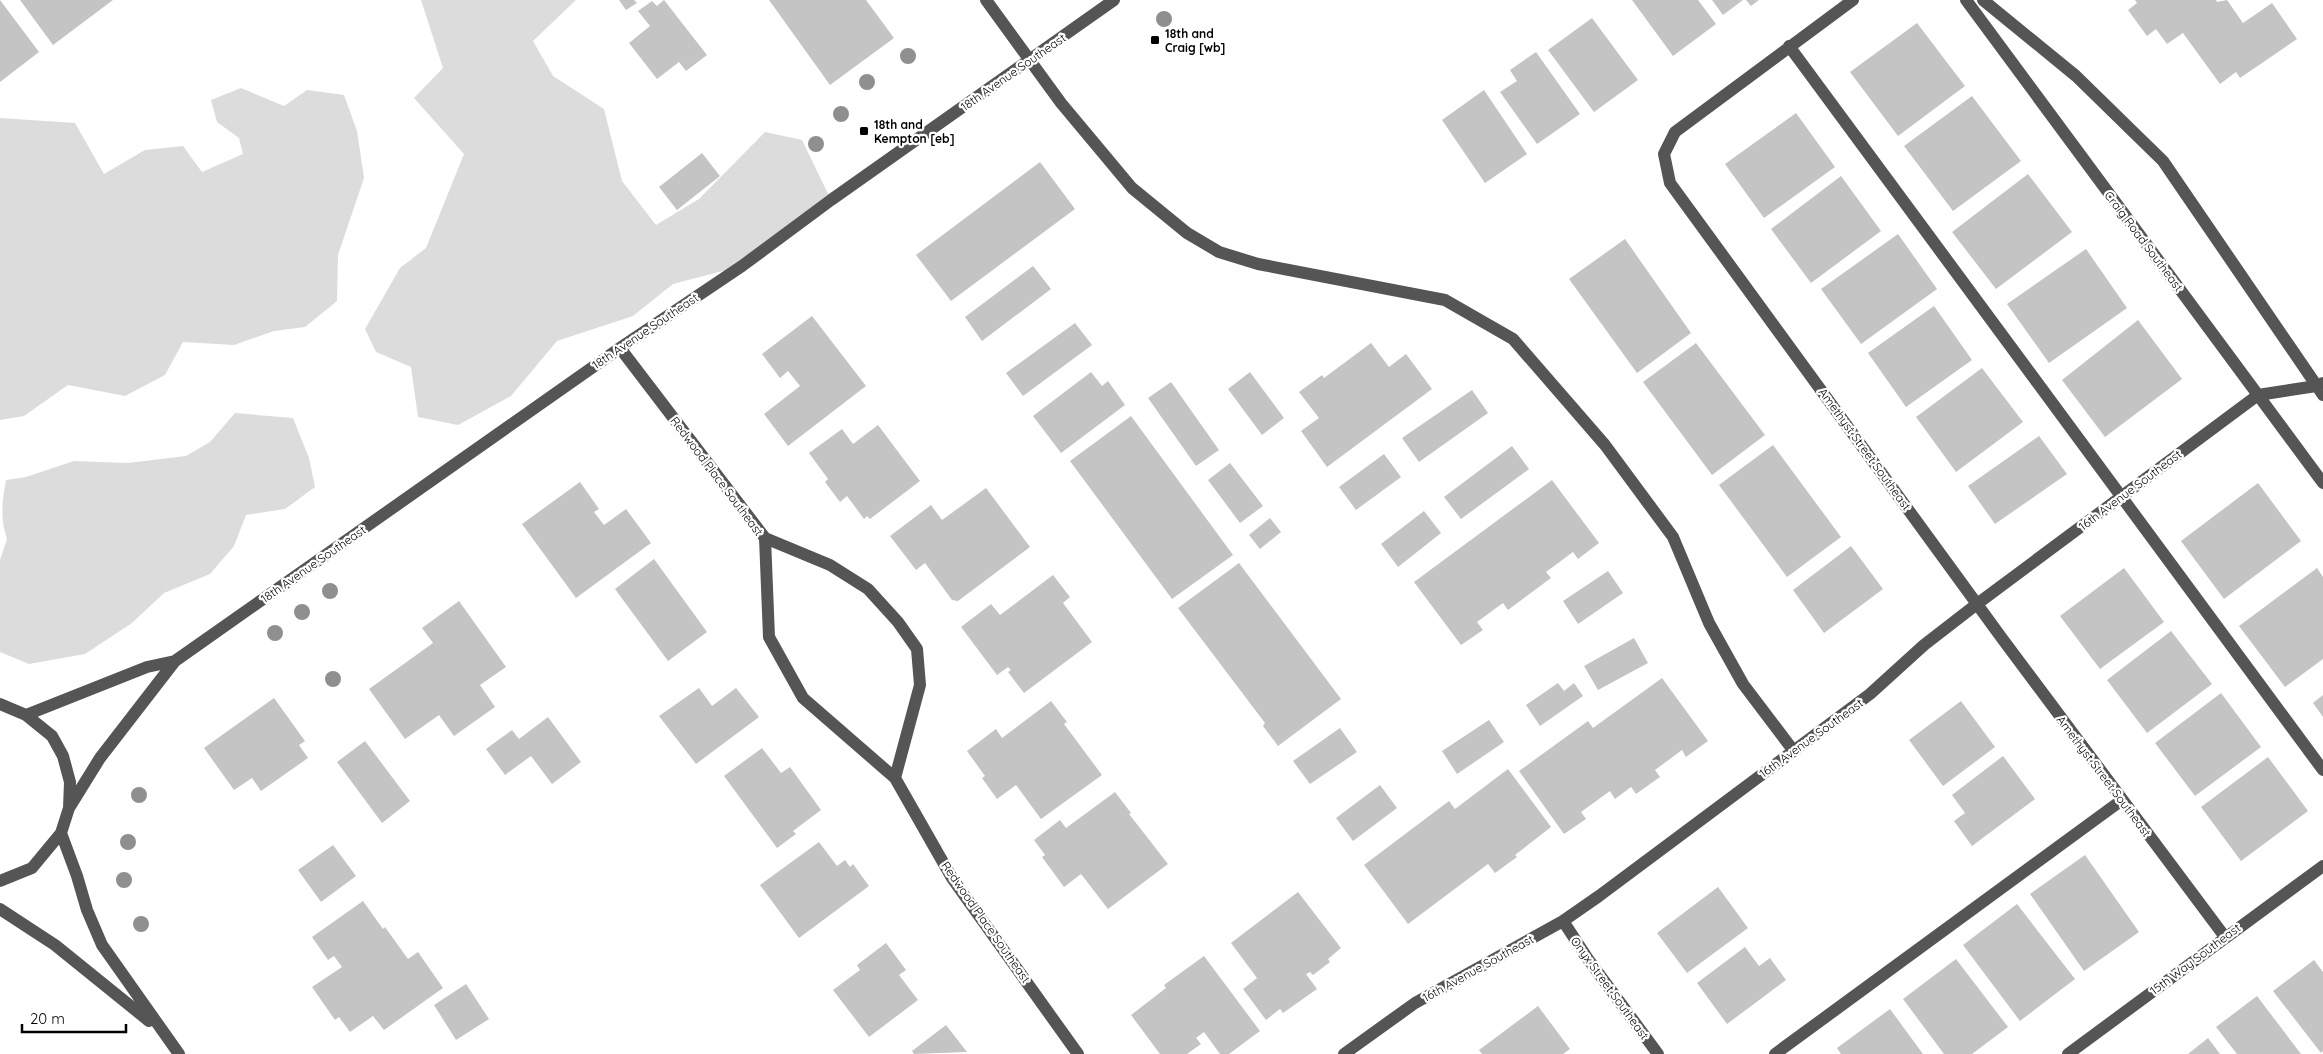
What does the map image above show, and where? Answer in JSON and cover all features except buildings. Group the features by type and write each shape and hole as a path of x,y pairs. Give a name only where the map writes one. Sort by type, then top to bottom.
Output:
{"street":[{"path":"986,0 1061,103 1132,188 1188,233 1219,252 1258,264 1445,300 1513,339 1605,445 1673,537 1709,623 1743,684 1793,750"},
{"name":"18th Avenue Southeast","path":"69,808 100,758 175,661 620,348 742,266 831,200 1114,0"},
{"name":"Amethyst Street Southeast","path":"1853,0 1675,132 1664,154 1670,183 1977,604 2225,937"},
{"name":"Craig Road Southeast","path":"1966,0 2323,482"},
{"path":"1983,0 2076,76 2163,161 2321,388 2258,395"},
{"path":"1789,46 2120,498 2323,770"},
{"name":"Redwood Place Southeast","path":"620,348 765,538 769,637 803,698 895,778 952,878 1078,1054"},
{"name":"16th Avenue Southeast","path":"1344,1054 1415,1003 1563,921 1599,896 1870,694 1924,645 1977,604 2258,395"},
{"path":"765,538 830,565 868,589 898,622 917,649 920,685 895,778"},
{"name":"18th Avenue Southeast","path":"26,715 147,667 175,661"},
{"path":"0,704 26,715 52,736 63,756 70,782 69,808 61,834 32,868 0,881"},
{"path":"1774,1054 2122,800"},
{"path":"61,834 77,876 87,910 102,945 179,1054"},
{"name":"15th Way Southeast","path":"2068,1054 2323,866"},
{"path":"0,909 55,945 161,1030"},
{"name":"Onyx Street Southeast","path":"1563,921 1658,1054"}],"shaded area":[{"path":"421,0 576,0 533,41 553,76 604,109 622,181 656,225 699,199 765,132 802,140 831,200 742,266 673,284 633,316 557,341 511,396 458,425 418,417 411,367 376,352 365,329 400,268 426,248 464,154 414,98 443,68"},
{"path":"241,88 284,106 307,90 344,95 357,131 364,178 338,255 337,301 305,327 274,331 234,345 183,342 165,375 125,396 68,385 24,416 0,420 0,118 75,123 104,174 145,150 183,146 202,172 243,154 239,138 217,122 211,100"},
{"path":"235,413 293,418 309,458 315,487 285,509 246,515 234,546 210,574 164,593 132,623 85,654 29,664 0,652 0,560 7,539 2,510 6,480 26,477 74,461 128,463 186,456 210,442"}],"place":[{"name":"18th and Craig [wb]","path":"1155,40"},
{"name":"18th and Kempton [eb]","path":"864,131"}]}
